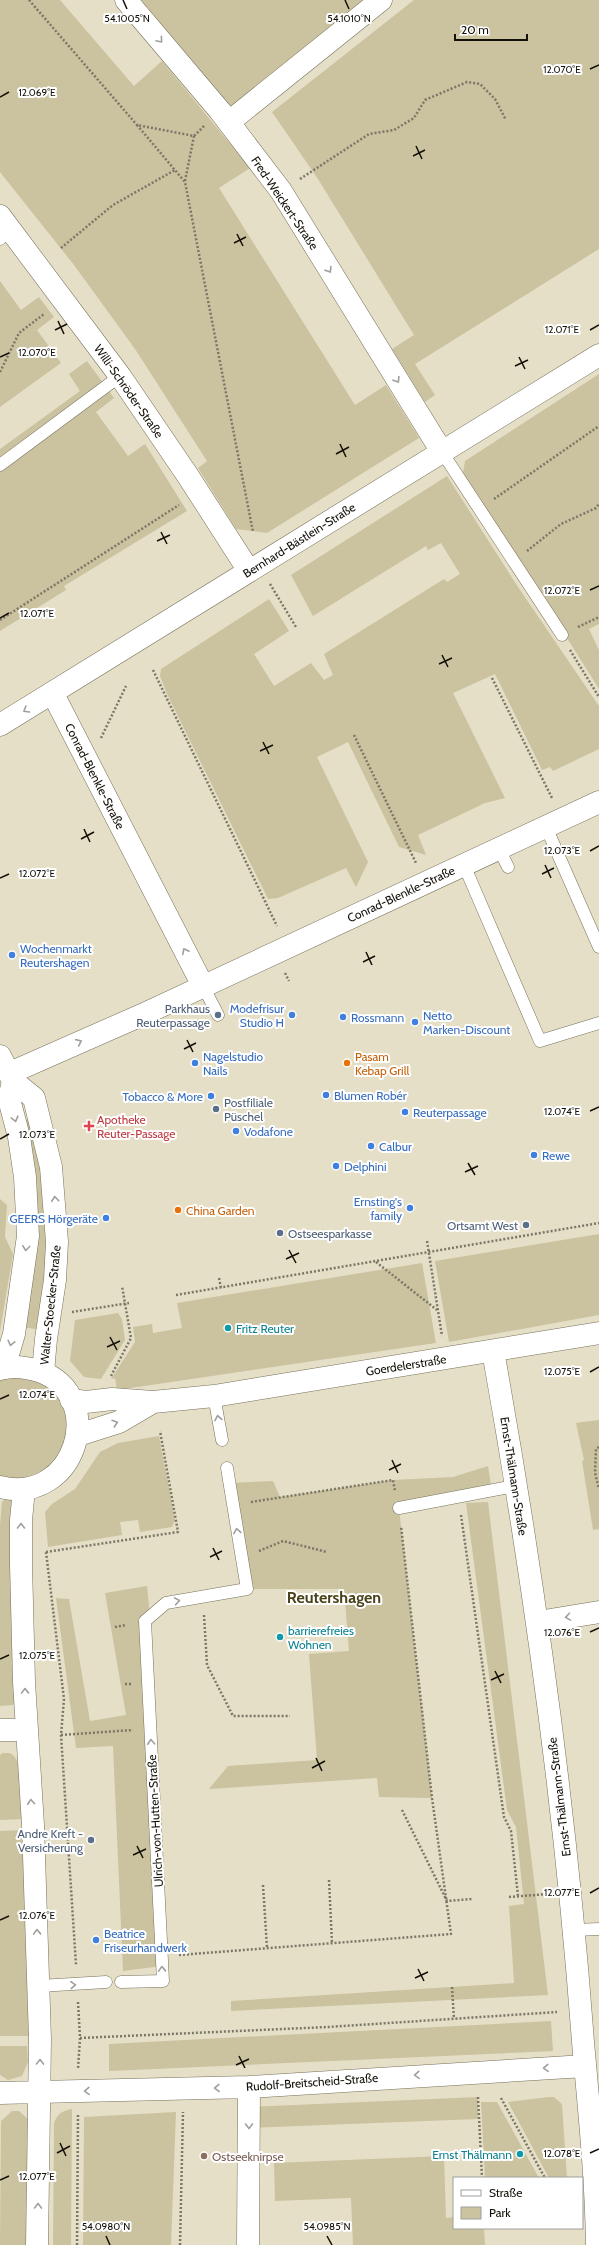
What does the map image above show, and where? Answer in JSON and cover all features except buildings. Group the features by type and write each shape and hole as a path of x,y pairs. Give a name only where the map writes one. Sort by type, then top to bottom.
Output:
{"street":[{"name":"Fred-Weickert-Straße","path":"126,0 225,116 280,191 442,452"},
{"path":"225,116 381,0"},
{"name":"Willi-Schröder-Straße","path":"4,228 120,376 188,476 249,571"},
{"name":"Bernhard-Bästlein-Straße","path":"0,725 53,694 599,355"},
{"name":"Conrad-Blenkle-Straße","path":"53,694 203,986"},
{"name":"Conrad-Blenkle-Straße","path":"8,1070 203,986 464,865 504,858 546,827 599,802"},
{"path":"0,1487 24,1488 46,1481 64,1467 75,1446 78,1435 76,1411 71,1400 60,1384 43,1372 23,1367 2,1369 14,1334 28,1236 25,1177 19,1137 9,1098 8,1070"},
{"name":"Walter-Stoecker-Straße","path":"8,1070 34,1098 51,1167 57,1242 55,1280 46,1339 43,1372"},
{"name":"Goerdelerstraße","path":"71,1400 86,1402 112,1399 153,1402 214,1396 493,1352 599,1333"},
{"name":"Ernst-Thälmann-Straße","path":"493,1352 538,1622 574,1930 598,2211 597,2245"},
{"name":"Goerdelerstraße","path":"78,1435 119,1422 153,1402"},
{"path":"24,1488 21,1520 21,1564 26,1730 33,1825 39,1986 37,2245"},
{"path":"538,1622 599,1612"},
{"path":"0,1730 26,1730"},
{"name":"Rudolf-Breitscheid-Straße","path":"39,2092 249,2087 585,2066"},
{"path":"248,2245 249,2087"},
{"path":"0,2093 39,2092"}],"lane":[{"path":"0,466 120,376"},
{"path":"442,452 562,635"},
{"path":"546,827 599,947"},
{"path":"464,865 540,1041 599,1023"},
{"path":"203,986 218,1014"},
{"path":"214,1396 222,1440"},
{"path":"203,1597 247,1589 227,1468"},
{"path":"399,1508 515,1486"},
{"name":"Ulrich-von-Hutten-Straße","path":"121,1982 163,1981 144,1621 166,1603 203,1597"},
{"path":"574,1930 599,1929"},
{"path":"39,1986 77,1985 106,1982"}],"path":[{"path":"29,0 184,182"},
{"path":"280,191 369,134 394,130 414,118 425,100 467,82 480,84 495,99 506,120"},
{"path":"137,125 194,136 225,116"},
{"path":"194,136 184,182 255,539"},
{"path":"61,248 113,205 175,170"},
{"path":"0,372 20,333 48,311"},
{"path":"479,509 599,426"},
{"path":"0,620 183,503"},
{"path":"513,562 561,524 596,508 599,504"},
{"path":"270,584 296,627"},
{"path":"599,617 562,635 599,697"},
{"path":"152,670 278,928"},
{"path":"492,678 553,801"},
{"path":"99,743 126,686"},
{"path":"354,735 426,883"},
{"path":"285,972 290,981"},
{"path":"176,1295 599,1223"},
{"path":"427,1242 443,1343"},
{"path":"376,1262 438,1310"},
{"path":"219,1278 221,1288"},
{"path":"107,1383 131,1338 122,1286"},
{"path":"66,1313 129,1303"},
{"path":"46,1552 178,1532 160,1431"},
{"path":"599,1447 596,1449 595,1473 599,1489"},
{"path":"162,1956 451,1934 432,1798 399,1508 393,1480 233,1505"},
{"path":"459,1497 504,1817 511,1831 518,1896"},
{"path":"242,1558 283,1541 327,1552"},
{"path":"44,1547 46,1552 64,1699 61,1735 77,1985"},
{"path":"203,1597 207,1665 233,1716 290,1716"},
{"path":"61,1735 135,1730"},
{"path":"402,1810 447,1901"},
{"path":"329,1880 332,1943"},
{"path":"263,1885 267,1948"},
{"path":"447,1901 472,1899"},
{"path":"452,1987 454,2019"},
{"path":"80,2038 454,2019 558,2012"},
{"path":"180,2245 183,2109 181,2089"},
{"path":"478,2097 482,2177"},
{"path":"501,2098 544,2177"}],"green space":[{"path":"0,0 60,0 134,86 162,61 250,168 219,188 355,405 386,385 419,438 267,533 236,529 198,468 207,461 135,349 74,265 0,172"},
{"path":"126,0 381,0 229,122"},
{"path":"414,0 599,0 599,249 415,364 435,395 425,402 392,349 414,335 318,179 272,112"},
{"path":"0,281 21,310 39,297 54,317 37,330 61,363 0,407"},
{"path":"87,361 114,398 96,412 128,456 145,444 187,511 64,586 66,590 0,631 0,449 80,391 69,374"},
{"path":"599,374 599,624 589,629 599,650 599,689 463,473 465,461"},
{"path":"447,476 516,584 599,706 599,749 553,771 550,767 542,770 495,674 453,693 505,798 485,803 418,835 426,855 399,847 348,742 317,757 368,862 356,887 346,868 278,898 268,899 167,694 160,676 161,669 269,599 289,631 254,654 274,686 311,663 324,680 333,675 324,654 444,579 447,582 460,574 441,543 428,550 426,546 313,616 291,575"},
{"path":"32,1118 40,1150 48,1242 39,1330 24,1327 22,1121"},
{"path":"0,1199 7,1205 5,1237 13,1254 0,1331"},
{"path":"599,1234 599,1315 449,1342 435,1261"},
{"path":"422,1263 436,1343 117,1390 115,1378 111,1379 135,1342 133,1327 152,1324 153,1333 182,1328 177,1303"},
{"path":"118,1313 122,1319 125,1340 101,1379 84,1377 70,1361 75,1320"},
{"path":"22,1375 47,1386 56,1395 63,1408 66,1418 65,1440 56,1459 49,1467 30,1477 11,1479 0,1477 0,1377"},
{"path":"599,1420 599,1529 593,1530 582,1461 584,1460 576,1423"},
{"path":"159,1436 175,1520 172,1527 140,1532 138,1520 120,1522 122,1535 48,1547 45,1512 52,1504 75,1489 100,1452 118,1443"},
{"path":"488,1466 492,1491 399,1509 432,1798 379,1797 377,1778 209,1789 228,1766 317,1760 309,1654 349,1651 344,1589 247,1589 229,1483 273,1481 280,1497 393,1480 453,1477"},
{"path":"5,1499 13,1500 17,1701 13,1705 0,1706 0,1525 2,1502"},
{"path":"488,1502 548,1995 231,2011 231,2001 514,1983 509,1906 524,1904 516,1827 507,1810 466,1503"},
{"path":"147,1586 150,1616 162,1966 123,1971 113,1746 76,1748 56,1598 69,1599 90,1721 126,1715 105,1593"},
{"path":"2,1753 11,1754 17,1761 21,1777 25,1819 0,1820 0,1755"},
{"path":"24,1830 31,2036 0,2036 0,1831"},
{"path":"551,2021 553,2051 109,2071 109,2044"},
{"path":"0,2046 27,2046 28,2062 22,2076 8,2080 0,2075"},
{"path":"478,2097 478,2119 249,2128 250,2107"},
{"path":"554,2097 562,2104 567,2177 548,2177 508,2102"},
{"path":"481,2102 497,2102 538,2177 485,2177"},
{"path":"72,2109 71,2245 53,2245 54,2123 61,2113"},
{"path":"12,2111 19,2111 29,2120 29,2245 0,2245 1,2121"},
{"path":"176,2112 171,2245 83,2245 84,2117"},
{"path":"444,2156 446,2218 453,2217 453,2229 484,2229 485,2245 353,2245 351,2198 275,2201 274,2163"}],"place":[{"name":"Wochenmarkt Reutershagen","path":"12,955"},
{"name":"Parkhaus Reuterpassage","path":"218,1015"},
{"name":"Modefrisur Studio H","path":"292,1015"},
{"name":"Rossmann","path":"343,1017"},
{"name":"Netto Marken-Discount","path":"415,1022"},
{"name":"Nagelstudio Nails","path":"195,1063"},
{"name":"Pasam Kebap Grill","path":"347,1063"},
{"name":"Blumen Robér","path":"326,1095"},
{"name":"Tobacco & More","path":"211,1096"},
{"name":"Postfiliale Püschel","path":"216,1109"},
{"name":"Reuterpassage","path":"405,1112"},
{"name":"Apotheke Reuter-Passage","path":"89,1126"},
{"name":"Vodafone","path":"236,1131"},
{"name":"Calbur","path":"371,1146"},
{"name":"Rewe","path":"534,1155"},
{"name":"Delphini","path":"336,1166"},
{"name":"Ernsting's family","path":"410,1208"},
{"name":"China Garden","path":"178,1210"},
{"name":"GEERS Hörgeräte","path":"106,1218"},
{"name":"Ortsamt West","path":"526,1225"},
{"name":"Ostseesparkasse","path":"280,1233"},
{"name":"Fritz Reuter","path":"228,1328"},
{"name":"barrierefreies Wohnen","path":"280,1637"},
{"name":"Andre Kreft - Versicherung","path":"91,1840"},
{"name":"Beatrice Friseurhandwerk","path":"96,1940"},
{"name":"Ernst Thälmann","path":"520,2154"},
{"name":"Ostseeknirpse","path":"204,2156"}],"district":[{"name":"Reutershagen","path":"334,1597"}]}
